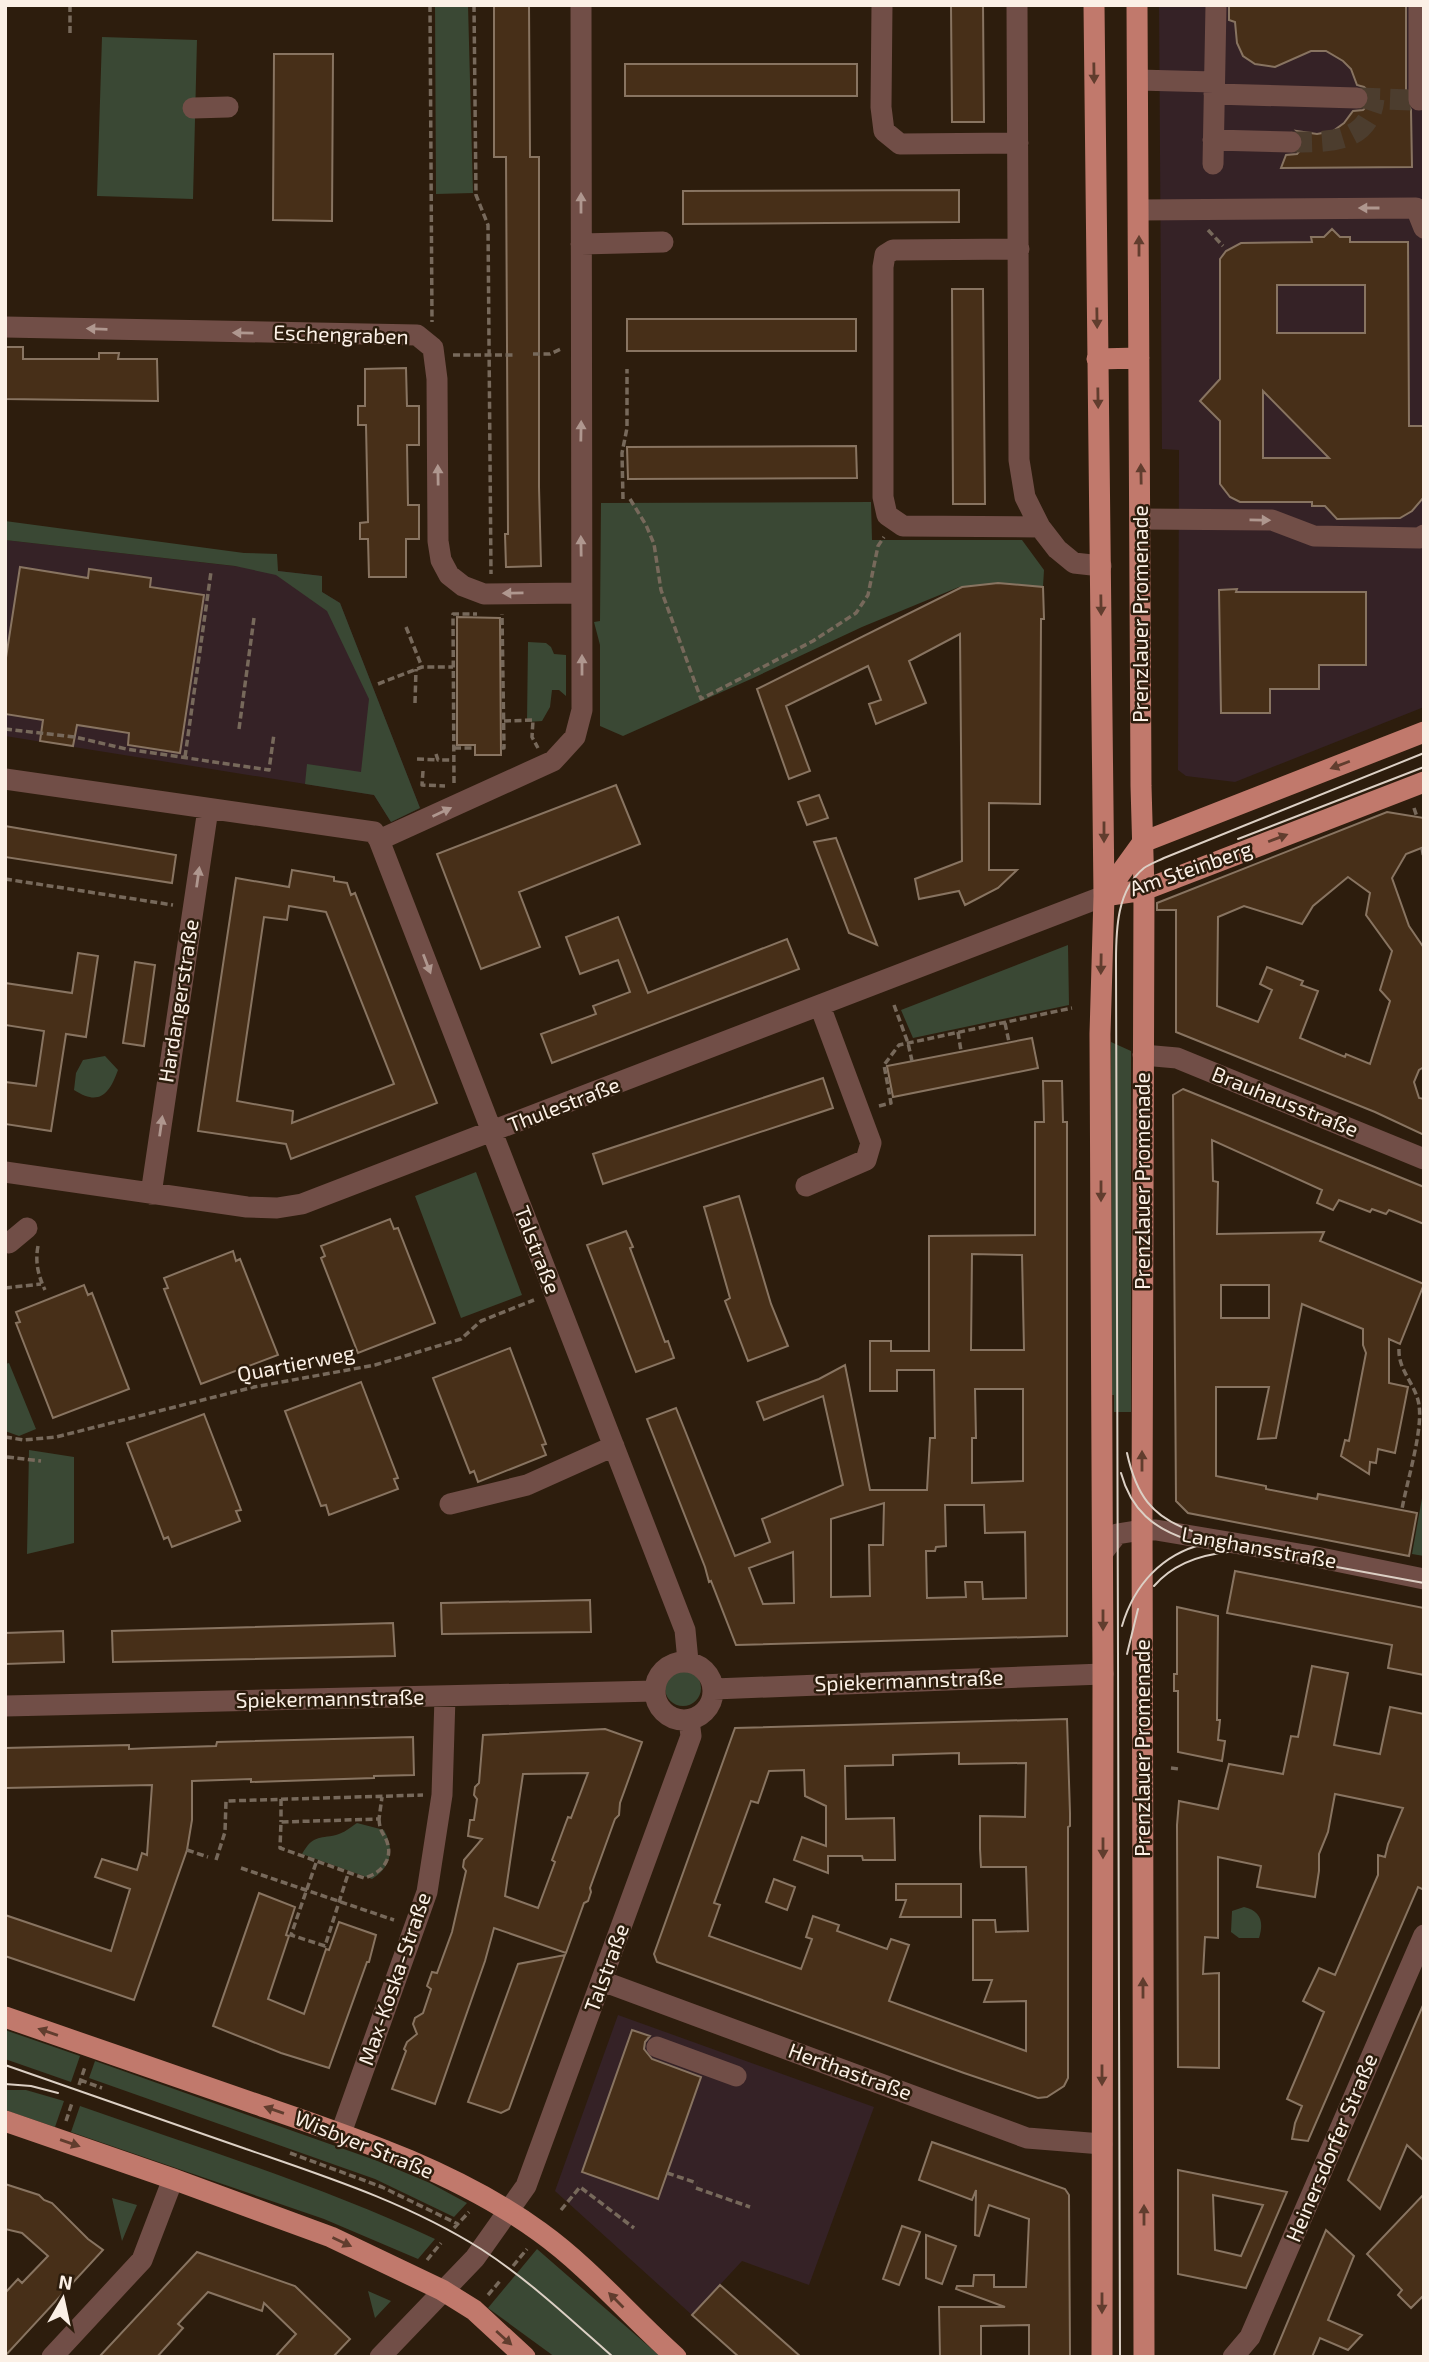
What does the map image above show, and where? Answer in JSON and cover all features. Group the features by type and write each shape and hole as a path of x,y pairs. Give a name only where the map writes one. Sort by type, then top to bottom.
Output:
{"main road":[{"name":"Prenzlauer Promenade","path":"1094,5 1104,896 1100,1034 1103,1552 1102,2357"},
{"name":"Prenzlauer Promenade","path":"1137,5 1144,890 1144,2357"},
{"path":"1097,359 1139,358"},
{"name":"Am Steinberg","path":"1104,896 1143,842 1424,732"},
{"name":"Am Steinberg","path":"1104,896 1144,890 1424,782"},
{"name":"Wisbyer Straße","path":"5,2017 341,2133 423,2166 541,2232 578,2262 676,2357"},
{"path":"5,2121 331,2237 442,2290 474,2311 525,2357"}],"street":[{"path":"5,779 374,832 379,840 553,761 575,737 582,710 581,5"},
{"path":"881,5 881,107 884,131 900,144 1018,143"},
{"name":"Prenzlauer Promenade","path":"1017,5 1019,460 1025,497 1040,527 1057,549 1074,563 1101,566"},
{"path":"1213,164 1216,5"},
{"path":"1418,100 1419,5"},
{"path":"1138,80 1357,98"},
{"path":"193,108 228,107"},
{"path":"1213,140 1291,142"},
{"path":"1139,210 1416,208 1424,228"},
{"path":"582,244 663,242"},
{"path":"1019,249 893,250 885,255 883,497 887,515 903,527 1040,527"},
{"name":"Eschengraben","path":"5,327 417,335 433,352 437,379 438,541 441,559 449,575 463,586 484,594 490,604 582,593"},
{"path":"1141,519 1272,520 1314,536 1420,538 1424,535"},
{"name":"Hardangerstraße","path":"151,1194 208,809"},
{"name":"Talstraße","path":"379,840 492,1132 544,1296 614,1446 685,1630 688,1661"},
{"name":"Thulestraße","path":"5,1172 247,1207 289,1207 492,1132 1104,896"},
{"path":"806,1185 866,1160 871,1143 820,1006"},
{"name":"Brauhausstraße","path":"1143,1055 1177,1058 1424,1159"},
{"path":"9,1243 33,1234"},
{"path":"450,1504 527,1485 614,1446"},
{"name":"Langhansstraße","path":"1103,1552 1117,1534 1142,1530 1168,1531 1424,1579"},
{"path":"688,1661 706,1670 714,1689 713,1700 707,1709 689,1720 669,1716 656,1701 655,1691 661,1672 678,1662 688,1661"},
{"name":"Spiekermannstraße","path":"714,1689 1103,1674"},
{"name":"Spiekermannstraße","path":"5,1706 655,1691"},
{"name":"Max-Koska-Straße","path":"341,2133 427,1892 442,1795 445,1697"},
{"name":"Talstraße","path":"380,2357 475,2258 526,2186 691,1736 689,1720"},
{"name":"Heinersdorfer Straße","path":"1233,2357 1250,2337 1424,1935"},
{"name":"Herthastraße","path":"602,1981 1027,2138 1102,2144"},
{"path":"657,2048 736,2076"},
{"path":"52,2357 142,2260 173,2179"}],"path":[{"path":"70,5 70,33"},
{"path":"430,5 433,352 514,355"},
{"path":"454,792 453,614 470,616 490,604 488,225 477,195 474,5"},
{"path":"533,355 550,354 581,338"},
{"path":"623,499 622,453 627,428 627,369"},
{"path":"630,499 654,544 661,590 701,699 813,641 856,614 868,595 878,546 893,520"},
{"path":"185,757 211,572"},
{"path":"206,610 213,611"},
{"path":"501,748 504,748 502,614"},
{"path":"239,729 254,618"},
{"path":"406,627 422,667"},
{"path":"198,665 205,666"},
{"path":"378,684 422,667 453,667"},
{"path":"415,703 416,669"},
{"path":"504,721 533,720 532,737 540,752"},
{"path":"5,729 75,737 126,749 269,769 274,734"},
{"path":"454,748 475,748"},
{"path":"436,754 438,760"},
{"path":"417,759 454,760"},
{"path":"423,771 422,785 454,786"},
{"path":"1422,848 1424,859"},
{"path":"5,879 179,906"},
{"path":"894,1005 912,1061"},
{"path":"859,1112 891,1103 884,1065 899,1045 1072,1008"},
{"path":"1005,1023 1009,1042"},
{"path":"958,1032 961,1051"},
{"path":"33,1234 45,1290"},
{"path":"5,1287 42,1284"},
{"name":"Quartierweg","path":"5,1437 24,1440 56,1437 254,1387 374,1365 461,1339 481,1321 544,1296"},
{"path":"1399,1349 1402,1371 1412,1385 1418,1401 1420,1419 1402,1509"},
{"path":"7,1457 41,1461"},
{"path":"1171,1768 1179,1769"},
{"path":"216,1860 225,1832 226,1801 442,1795"},
{"path":"281,1799 280,1848 364,1878 382,1869 388,1852 388,1843 380,1832 382,1797"},
{"path":"281,1822 379,1819"},
{"path":"187,1850 208,1857"},
{"path":"316,1863 291,1935 325,1946 348,1874"},
{"path":"241,1868 416,1928"},
{"path":"88,2059 79,2083 102,2088"},
{"path":"63,2130 72,2104"},
{"path":"290,2153 382,2187 458,2224"},
{"path":"667,2173 750,2207"},
{"path":"561,2210 580,2187 634,2228"},
{"path":"454,2228 474,2207"},
{"path":"426,2261 441,2243"},
{"path":"513,2266 531,2245"},
{"path":"483,2300 500,2281"}],"shaded area":[{"path":"1159,5 1424,5 1424,707 1235,782 1186,776 1178,770 1179,450 1162,449"},
{"path":"5,540 322,576 322,592 340,603 420,808 391,822 374,795 5,736"},
{"path":"618,2015 874,2107 809,2285 742,2261 692,2315 555,2191"}],"green space":[{"path":"435,5 468,5 473,193 436,194"},
{"path":"102,37 197,40 193,199 97,196"},
{"path":"871,502 872,540 1022,540 1044,570 1043,587 998,583 959,587 862,627 623,736 600,726 600,645 594,622 600,621 601,503"},
{"path":"5,521 244,553 277,554 278,571 322,576 322,592 340,603 420,808 391,822 374,795 305,784 307,764 361,772 369,699 327,611 276,575 235,566 5,540"},
{"path":"528,642 546,643 554,654 566,655 566,696 559,690 552,690 550,707 542,721 527,722"},
{"path":"1068,945 1069,1005 913,1038 901,1010"},
{"path":"1111,1042 1131,1051 1131,1412 1114,1412 1112,1395"},
{"path":"105,1056 118,1070 107,1092 90,1097 74,1090 76,1073 83,1060"},
{"path":"476,1172 522,1295 461,1318 415,1196"},
{"path":"9,1363 36,1429 19,1436 5,1431 5,1364"},
{"path":"29,1450 74,1457 74,1543 27,1554"},
{"path":"1424,1487 1424,1556 1412,1554"},
{"path":"683,1670 696,1675 701,1688 696,1701 683,1706 670,1701 665,1688 670,1675"},
{"path":"357,1823 384,1830 389,1844 387,1863 372,1879 302,1854 313,1841 339,1834"},
{"path":"1244,1907 1254,1911 1260,1918 1259,1938 1239,1938 1231,1932 1232,1911"},
{"path":"5,2030 80,2056 71,2082 5,2059"},
{"path":"95,2061 375,2160 430,2183 467,2203 454,2217 375,2179 89,2078"},
{"path":"5,2090 26,2090 64,2101 55,2127 5,2110"},
{"path":"80,2106 304,2184 435,2239 418,2259 324,2219 71,2132"},
{"path":"112,2198 137,2205 122,2241"},
{"path":"537,2249 661,2357 555,2357 488,2308"},
{"path":"368,2291 391,2301 375,2318"}],"building":[{"path":"494,5 529,5 530,157 539,157 541,566 506,567 506,157 494,157"},
{"path":"951,5 983,5 984,122 952,122"},
{"path":"1229,5 1406,5 1406,100 1411,110 1412,167 1281,168 1286,155 1297,154 1302,148 1303,136 1297,131 1317,134 1333,131 1344,123 1353,111 1363,110 1368,105 1369,92 1357,85 1351,69 1343,61 1326,51 1311,51 1275,67 1255,64 1243,56 1237,43 1235,22 1229,20"},
{"path":"274,54 333,54 332,221 273,220"},
{"path":"625,64 857,64 857,96 625,96"},
{"path":"959,190 959,222 683,224 683,191"},
{"path":"1332,229 1340,237 1350,237 1350,242 1408,242 1409,426 1424,426 1424,497 1412,511 1400,518 1337,519 1325,506 1312,506 1312,502 1240,502 1230,497 1220,484 1220,421 1200,401 1220,379 1220,259 1226,251 1241,243 1312,242 1311,237 1324,237","holes":["1277,285 1365,285 1365,333 1277,333","1263,391 1329,458 1263,458"]},
{"path":"952,289 983,289 985,504 953,504"},
{"path":"627,319 856,319 856,351 627,351"},
{"path":"5,347 23,347 23,359 99,359 99,353 119,353 118,359 157,359 158,401 5,399"},
{"path":"406,368 407,406 419,406 419,445 407,445 408,505 419,505 419,539 406,539 406,577 369,577 368,539 360,539 360,523 368,522 366,425 358,425 358,406 365,406 365,369"},
{"path":"856,446 857,478 628,479 627,447"},
{"path":"20,567 88,578 89,569 151,578 150,587 204,595 180,753 128,745 129,733 77,725 73,746 40,741 43,720 5,714 5,664"},
{"path":"998,583 1043,587 1040,804 989,803 989,870 1017,870 998,888 965,905 959,891 919,899 915,879 962,861 960,634 909,661 926,703 876,724 869,704 881,700 868,666 786,706 810,771 789,779 757,689 962,587"},
{"path":"1237,589 1236,592 1366,592 1366,665 1319,665 1319,689 1270,689 1270,713 1221,713 1219,590"},
{"path":"457,617 500,618 501,755 475,755 475,745 457,745"},
{"path":"616,785 640,844 519,892 540,947 481,969 437,854"},
{"path":"819,795 828,818 807,825 798,802"},
{"path":"1387,812 1424,818 1424,847 1406,854 1392,878 1409,926 1424,948 1424,1067 1419,1070 1414,1082 1419,1098 1424,1099 1424,1135 1375,1112 1176,1032 1176,910 1157,910 1157,903","holes":["1348,877 1370,893 1366,915 1392,951 1380,990 1390,1001 1370,1064 1346,1054 1345,1057 1300,1038 1318,991 1301,985 1303,981 1267,967 1260,984 1272,990 1258,1022 1217,1006 1218,917 1244,906 1302,924 1313,906"]},
{"path":"5,826 176,855 172,883 5,857"},
{"path":"836,838 877,945 849,933 814,842"},
{"path":"292,870 334,877 334,881 347,883 351,895 355,893 437,1103 291,1159 286,1144 198,1131 236,878 289,887","holes":["289,906 326,912 394,1084 292,1123 293,1111 237,1101 264,917 287,920"]},
{"path":"618,917 648,993 787,939 799,969 552,1063 541,1034 596,1014 593,1006 630,992 618,960 580,974 566,937"},
{"path":"78,953 98,956 86,1037 66,1034 51,1131 5,1124 5,1082 36,1086 44,1031 5,1025 5,983 72,993"},
{"path":"135,962 155,965 144,1046 123,1043"},
{"path":"1032,1038 1038,1068 893,1097 887,1066"},
{"path":"823,1078 833,1108 603,1184 593,1154"},
{"path":"1043,1081 1062,1081 1063,1122 1067,1122 1067,1636 736,1645 647,1419 676,1408 735,1556 770,1542 762,1519 843,1485 823,1396 764,1420 757,1402 819,1379 845,1365 870,1490 927,1490 930,1438 935,1438 934,1370 897,1370 897,1391 870,1391 870,1341 891,1341 891,1351 929,1351 929,1236 1035,1235 1035,1122 1044,1122","holes":["972,1254 1022,1255 1024,1350 971,1350","975,1389 1023,1389 1023,1481 972,1483 972,1438 976,1438","884,1503 883,1545 869,1545 870,1596 831,1597 831,1519","945,1505 984,1505 985,1533 1025,1532 1026,1598 983,1599 982,1582 965,1582 966,1597 927,1598 926,1551 935,1551 936,1547 946,1546","793,1552 794,1603 763,1604 749,1568"]},
{"path":"1183,1089 1424,1187 1424,1224 1389,1210 1386,1214 1372,1209 1370,1212 1339,1200 1333,1210 1317,1203 1322,1190 1212,1140 1213,1181 1218,1182 1217,1234 1324,1232 1320,1241 1424,1284 1400,1344 1389,1339 1389,1383 1408,1387 1395,1453 1378,1449 1376,1463 1370,1462 1369,1474 1341,1456 1345,1440 1349,1441 1366,1353 1363,1329 1302,1304 1276,1438 1258,1439 1269,1387 1216,1387 1216,1476 1317,1499 1318,1494 1417,1513 1409,1556 1188,1513 1176,1501 1173,1095","holes":["1221,1285 1269,1285 1269,1318 1221,1318"]},
{"path":"739,1196 771,1304 788,1346 748,1361 725,1301 730,1298 704,1207"},
{"path":"390,1219 394,1229 398,1228 435,1323 358,1353 321,1258 325,1256 321,1246"},
{"path":"626,1231 665,1342 668,1341 674,1358 636,1372 587,1245"},
{"path":"233,1251 236,1261 240,1259 278,1355 201,1384 164,1289 168,1288 164,1278"},
{"path":"84,1285 88,1295 92,1293 129,1389 53,1418 16,1323 20,1322 16,1312"},
{"path":"510,1348 546,1444 542,1445 546,1455 478,1482 474,1471 470,1473 433,1378"},
{"path":"361,1382 398,1478 394,1479 398,1489 329,1515 326,1505 321,1506 285,1411"},
{"path":"204,1414 241,1510 236,1511 240,1521 172,1547 168,1537 164,1539 127,1443"},
{"path":"1235,1571 1424,1608 1424,1675 1388,1668 1392,1645 1227,1613"},
{"path":"590,1600 591,1632 442,1634 441,1603"},
{"path":"1177,1607 1218,1616 1217,1720 1220,1720 1218,1740 1225,1741 1222,1761 1178,1752 1178,1691 1174,1691 1174,1674 1177,1674"},
{"path":"393,1623 395,1656 113,1662 112,1631"},
{"path":"63,1631 64,1662 5,1664 5,1633"},
{"path":"1312,1666 1348,1673 1334,1745 1380,1754 1390,1707 1424,1714 1424,1890 1418,1887 1308,2141 1292,2139 1302,2106 1287,2099 1324,2012 1303,2001 1319,1968 1335,1975 1378,1875 1378,1855 1385,1857 1403,1808 1335,1794 1328,1832 1319,1854 1315,1897 1257,1887 1261,1866 1218,1857 1218,1938 1205,1937 1203,1974 1219,1973 1219,2068 1178,2067 1177,1825 1179,1801 1218,1809 1229,1764 1283,1774 1291,1736 1298,1737"},
{"path":"1067,1719 1070,1813 1068,2078 1064,2086 1047,2097 1038,2098 657,1962 654,1954 735,1728","holes":["959,1753 959,1764 1026,1763 1025,1817 980,1816 980,1849 981,1867 1026,1867 1028,1931 996,1932 995,1920 973,1920 973,1980 992,1980 984,2002 1026,2001 1026,2051 889,2001 909,1945 891,1939 887,1949 837,1931 839,1925 813,1916 806,1937 812,1939 801,1969 709,1936 720,1905 714,1903 751,1801 758,1803 769,1771 804,1770 805,1796 826,1806 826,1846 802,1837 794,1860 828,1873 828,1856 895,1860 894,1818 846,1819 845,1766 893,1765 893,1755"]},
{"path":"605,1729 642,1742 620,1803 619,1815 615,1819 590,1888 588,1901 584,1903 566,1953 494,1928 435,2104 392,2089 407,2042 417,2034 413,2024 415,2018 423,2013 431,1989 427,1986 432,1972 437,1973 452,1932 466,1871 463,1867 464,1860 482,1839 468,1836 470,1820 474,1820 477,1799 474,1795 475,1787 479,1783 483,1735","holes":["588,1773 571,1818 568,1817 552,1860 555,1862 538,1908 505,1896 523,1774"]},
{"path":"413,1737 414,1775 251,1782 251,1779 192,1781 192,1820 187,1850 134,2000 5,1956 5,1915 111,1951 130,1889 95,1877 102,1859 137,1870 142,1853 147,1855 152,1785 5,1788 5,1748 129,1745 129,1749 216,1746 217,1742"},
{"path":"774,1879 795,1887 787,1910 766,1902"},
{"path":"896,1884 961,1884 961,1917 900,1917 906,1900 896,1900"},
{"path":"259,1893 295,1907 286,1935 289,1936 268,1999 304,2014 326,1949 329,1950 339,1922 376,1935 369,1962 329,2068 281,2053 213,2026"},
{"path":"565,1955 509,2109 501,2113 468,2102 518,1964"},
{"path":"1424,2003 1424,2161 1407,2145 1380,2209 1348,2180"},
{"path":"632,2030 650,2036 644,2049 652,2059 701,2077 658,2199 582,2172"},
{"path":"932,2142 1065,2189 1069,2195 1070,2357 1029,2357 1029,2325 981,2326 981,2357 940,2357 939,2307 1005,2307 956,2289 957,2286 973,2286 974,2275 994,2275 994,2287 1026,2287 1029,2219 989,2205 979,2236 975,2235 976,2190 972,2200 919,2180"},
{"path":"1178,2170 1287,2192 1246,2288 1178,2274","holes":["1213,2195 1263,2205 1241,2256 1215,2250"]},
{"path":"5,2184 39,2195 52,2203 103,2250 5,2356 5,2293 18,2279 22,2283 48,2256 22,2233 5,2229"},
{"path":"1424,2194 1424,2295 1411,2308 1398,2295 1402,2290 1367,2254"},
{"path":"902,2226 920,2232 899,2285 883,2279"},
{"path":"1326,2230 1354,2256 1328,2320 1362,2335 1348,2350 1320,2338 1312,2357 1273,2357"},
{"path":"926,2235 956,2246 942,2284 926,2278"},
{"path":"197,2252 295,2286 350,2339 333,2357 275,2357 296,2334 264,2303 262,2311 208,2292 178,2324 183,2328 157,2357 99,2357"},
{"path":"720,2285 801,2357 739,2357 692,2315"}],"tunnel":[{"path":"1359,98 1411,100"},
{"path":"1291,142 1332,140 1355,132 1364,125 1374,99"}],"tram line":[{"path":"1120,2357 1116,961 1120,911 1128,887 1149,865 1424,753"},
{"path":"1238,839 1424,767"},
{"path":"1127,1453 1135,1481 1148,1502 1166,1519 1192,1531"},
{"path":"1121,1473 1131,1498 1146,1516 1165,1530 1189,1540 1424,1583"},
{"path":"1122,1626 1134,1597 1152,1573 1175,1555 1204,1544"},
{"path":"1154,1586 1178,1566 1207,1555 1228,1552"},
{"path":"1127,1654 1138,1609"},
{"path":"5,2065 337,2181 425,2218 481,2249 516,2274 613,2357"},
{"path":"5,2084 31,2086 58,2093"}]}
